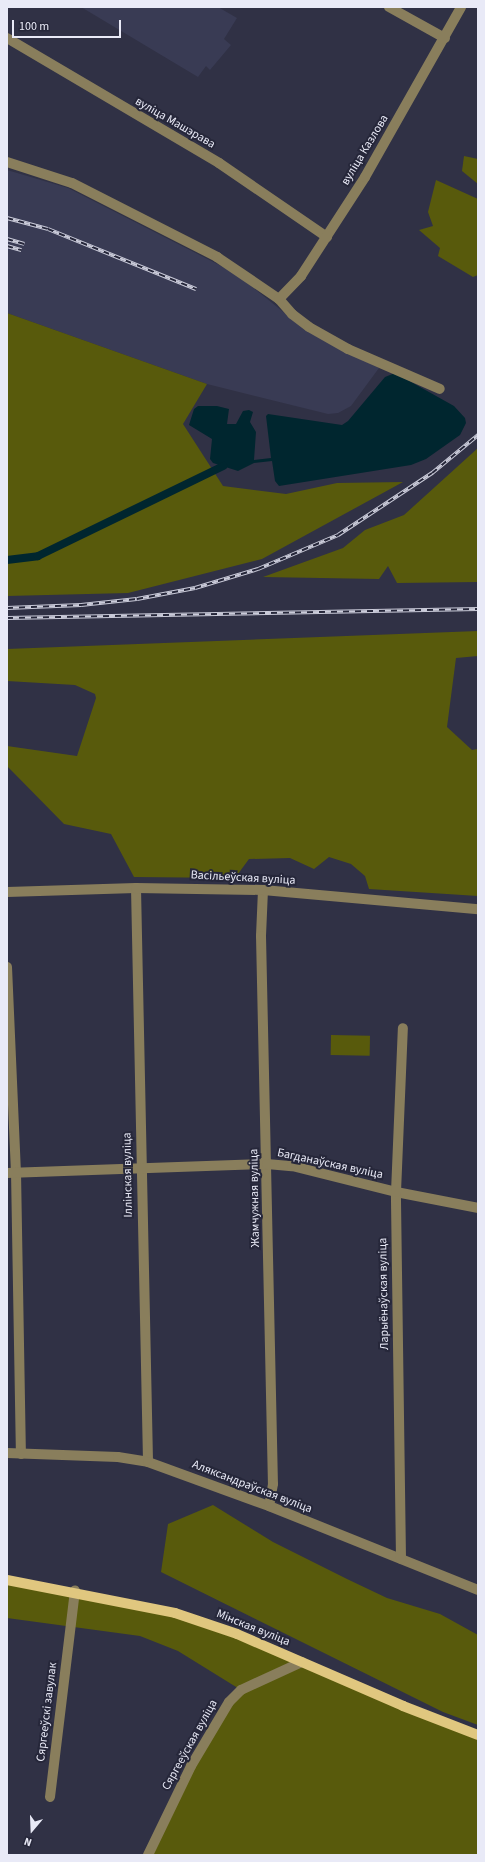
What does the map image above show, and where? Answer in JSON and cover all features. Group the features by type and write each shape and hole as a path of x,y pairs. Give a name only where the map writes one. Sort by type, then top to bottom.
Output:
{"main road":[{"name":"Мінская вуліца","path":"7,1580 75,1591 175,1613 237,1634 478,1735"}],"street":[{"path":"389,7 445,38"},
{"name":"вуліца Казлова","path":"279,299 301,276 365,177 445,38 461,7"},
{"name":"вуліца Машэрава","path":"7,38 219,163 327,237"},
{"path":"7,162 72,183 217,257 279,299 292,314 309,327 348,349 440,388"},
{"name":"Васільеўская вуліца","path":"7,892 136,888 263,890 478,909"},
{"name":"Іллінская вуліца","path":"136,888 148,1462"},
{"name":"Жамчужная вуліца","path":"263,890 261,936 273,1484 269,1506"},
{"path":"7,967 21,1454"},
{"name":"Ларыёнаўская вуліца","path":"401,1559 396,1192 402,1028"},
{"name":"Багданаўская вуліца","path":"12,1173 267,1164 315,1172 396,1192 478,1208"},
{"name":"Аляксандраўская вуліца","path":"7,1454 118,1456 148,1462 269,1506 478,1590"},
{"name":"Сяргееўскі завулак","path":"50,1797 75,1591"},
{"name":"Сяргееўская вуліца","path":"148,1855 191,1766 229,1702 241,1690 302,1662"}],"shaded area":[{"path":"81,7 218,7 237,18 224,39 231,45 210,70 206,66 198,77"},
{"path":"464,156 478,159 478,184 462,171"},
{"path":"7,170 68,188 235,273 303,328 379,368 351,406 338,413 328,414 207,384 7,313"},
{"path":"436,180 478,199 478,275 473,277 438,256 440,248 419,230 433,226 428,212"},
{"path":"7,313 207,384 183,424 223,486 286,494 337,483 403,482 262,559 128,593 7,596"},
{"path":"395,373 454,406 465,418 466,423 460,435 426,459 411,465 279,486 275,481 272,461 254,463 238,471 213,463 210,459 212,439 189,425 194,409 198,406 217,406 229,409 227,424 236,424 243,411 249,410 253,412 250,422 256,432 254,460 271,458 266,416 268,414 342,425 348,421 385,377"},
{"path":"478,448 478,582 397,583 388,566 379,579 263,577 343,548 365,530 404,515"},
{"path":"478,631 478,656 456,658 447,727 472,750 478,749 478,896 369,889 365,876 351,864 329,857 314,869 290,858 249,859 235,878 134,877 111,834 64,824 7,766 7,746 77,756 96,698 95,694 75,685 7,681 7,649"},
{"path":"331,1035 370,1036 370,1056 331,1055"},
{"path":"213,1505 273,1542 347,1579 387,1598 440,1614 478,1635 478,1725 443,1712 161,1572 168,1524"},
{"path":"7,1580 175,1613 478,1735 478,1855 148,1855 191,1766 241,1690 178,1651 140,1636 7,1618"}],"waterway":[{"path":"7,560 38,556 223,466"}],"railway":[{"path":"7,218 48,229 196,289"},
{"path":"7,239 24,244"},
{"path":"7,246 21,250"},
{"path":"7,608 81,605 137,599 195,588 258,569 338,535 432,473 478,435"},
{"path":"7,618 478,609"}]}
